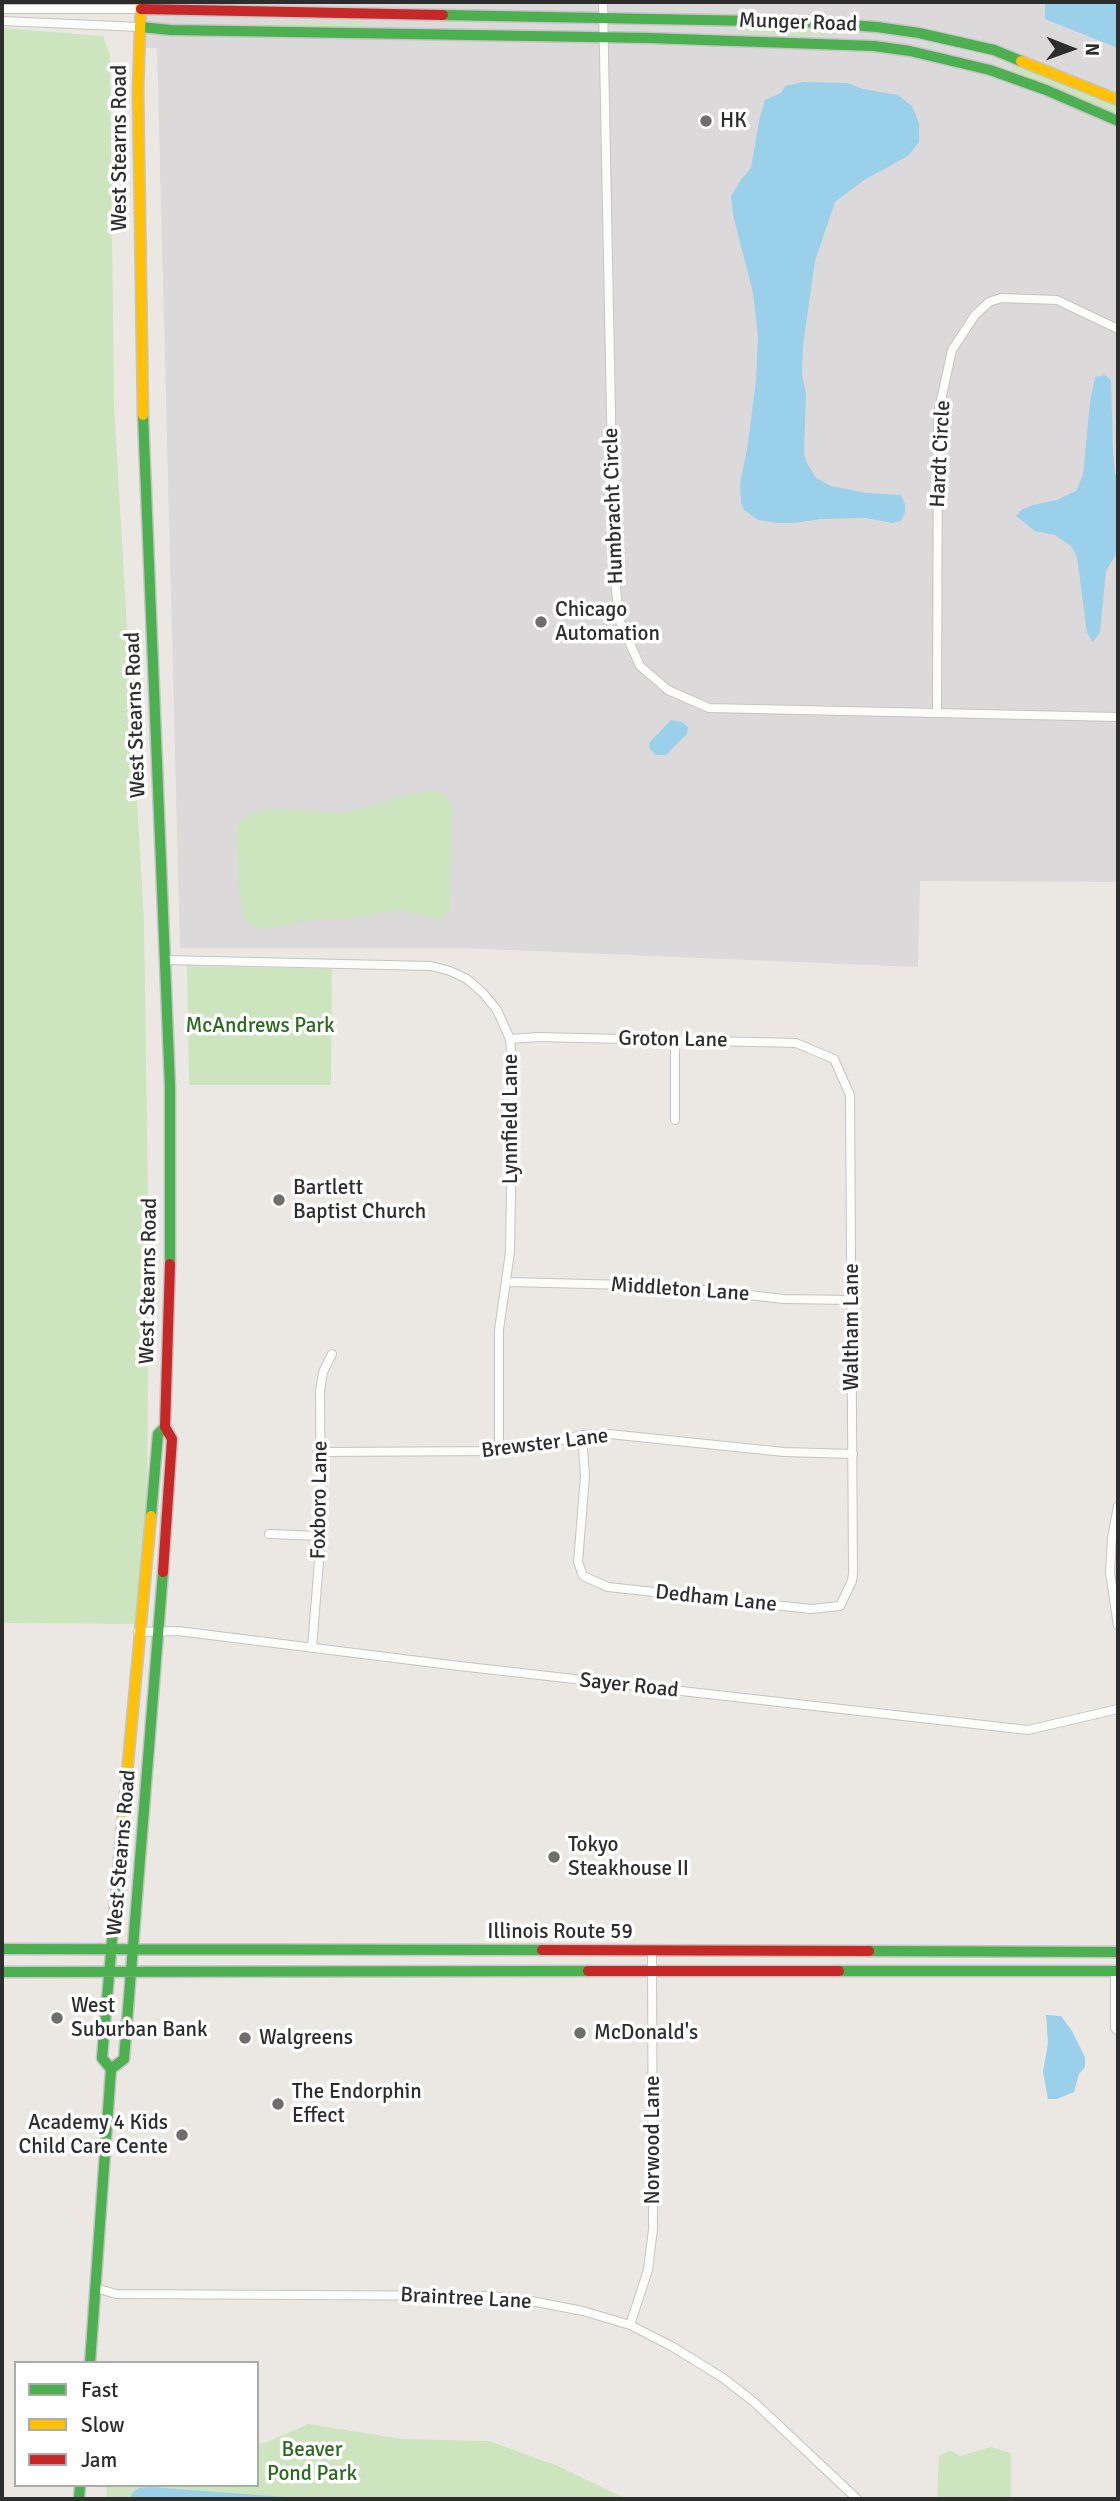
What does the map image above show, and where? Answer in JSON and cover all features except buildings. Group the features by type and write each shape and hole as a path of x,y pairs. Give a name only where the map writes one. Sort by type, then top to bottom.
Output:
{"main road":[{"name":"Munger Road","path":"141,5 807,22 877,27 919,33 994,50 1118,100"},
{"name":"West Stearns Road","path":"111,2069 124,2059 172,1439 165,1427 170,1176 166,960 143,424 139,238 141,5"},
{"name":"Munger Road","path":"140,27 171,30 841,43 910,51 960,62 1015,79 1118,121"},
{"name":"West Stearns Road","path":"90,2361 111,2069 102,2058 138,1632 158,1434 165,1427"},
{"name":"Illinois Route 59","path":"2,1949 1118,1952"},
{"name":"Illinois Route 59","path":"2,1972 1117,1971"}],"street":[{"name":"Humbracht Circle","path":"603,2 614,568 619,619 640,666 668,690 709,708 1118,717"},
{"name":"Munger Road","path":"2,9 141,5"},
{"name":"Munger Road","path":"2,22 140,27"},
{"name":"Hardt Circle","path":"937,713 938,414 952,350 975,315 989,302 1001,298 1057,300 1118,329"},
{"name":"Lynnfield Lane","path":"166,960 404,964 441,968 459,975 483,993 502,1019 510,1039 513,1072 510,1252 499,1329 499,1451"},
{"name":"Groton Lane","path":"510,1039 538,1037 788,1042 834,1059"},
{"path":"675,1039 675,1120"},
{"name":"Waltham Lane","path":"834,1059 848,1088 851,1104 853,1573 844,1597"},
{"name":"Middleton Lane","path":"507,1282 669,1286 784,1298 852,1300"},
{"name":"Foxboro Lane","path":"312,1648 321,1536 320,1391 323,1373 332,1354"},
{"name":"Brewster Lane","path":"321,1452 499,1451 527,1448 582,1435 621,1434 784,1452 853,1454"},
{"name":"Dedham Lane","path":"582,1435 585,1476 578,1562 583,1576 608,1587 811,1609 840,1606 844,1597"},
{"path":"1118,1506 1110,1555 1111,1588 1118,1626"},
{"path":"269,1534 321,1536"},
{"name":"Sayer Road","path":"138,1632 178,1631 1028,1730 1118,1709"},
{"name":"Norwood Lane","path":"630,2325 648,2270 653,2229 652,1952"},
{"path":"1117,1971 1115,2028 1118,2031"},
{"name":"Braintree Lane","path":"96,2288 116,2294 491,2296 554,2304 630,2325 682,2351 723,2378 754,2402 857,2499"}],"shaded area":[{"path":"144,2 1118,2 1118,882 920,881 918,967 461,948 180,948 157,48 141,48"}],"green space":[{"path":"365,21 365,27 257,27 257,24"},
{"path":"2,28 103,36 110,55 114,405 144,920 149,1262 146,1624 2,1623"},
{"path":"810,28 858,33 797,35 724,32"},
{"path":"1014,65 1118,107 1118,114 1017,73 1012,69"},
{"path":"425,791 437,791 447,796 452,805 450,911 444,918 437,919 400,910 344,919 313,919 272,928 258,928 249,924 243,913 239,891 239,821 259,811 276,809 343,813"},
{"name":"McAndrews Park","path":"187,966 332,969 331,1085 189,1085"},
{"name":"Beaver Pond Park","path":"308,2424 402,2439 489,2441 558,2466 626,2499 106,2499 107,2487 259,2487 259,2443 265,2443"},
{"path":"991,2447 1011,2453 1011,2499 937,2499 939,2456 950,2450 960,2456"}],"water":[{"path":"1045,2 1118,2 1118,48 1045,19"},
{"path":"804,82 847,83 863,89 898,95 912,106 919,123 919,142 908,156 864,180 835,202 815,261 803,346 802,375 806,393 804,454 807,463 816,478 831,486 866,493 901,495 905,513 901,521 892,523 866,518 777,523 758,520 744,510 741,502 740,484 756,381 758,336 753,293 731,197 751,168 765,100 781,93 785,86"},
{"path":"1105,375 1111,380 1113,451 1118,480 1118,551 1106,571 1100,632 1093,642 1087,633 1077,557 1071,546 1055,535 1035,531 1016,516 1021,510 1033,505 1057,500 1076,491 1083,475 1095,377"},
{"path":"671,720 682,722 688,727 687,734 666,755 656,755 650,749 649,743"},
{"path":"1046,2015 1061,2016 1085,2057 1085,2067 1079,2074 1074,2092 1057,2099 1048,2099 1043,2072 1048,2043"},
{"path":"139,2488 285,2497 369,2499 130,2499 132,2493"}],"traffic: fast":[{"path":"443,15 807,22 877,27 919,33 994,50 1021,61"},
{"path":"140,27 171,30 649,38 874,46 910,51 990,70 1046,90 1118,121"},
{"path":"143,415 170,1087 170,1264"},
{"path":"151,1516 158,1434 165,1427"},
{"path":"111,2069 124,2059 163,1572"},
{"path":"90,2361 111,2069 102,2058 118,1870"},
{"path":"2,1949 542,1950"},
{"path":"869,1951 1118,1952"},
{"path":"2,1972 588,1971"},
{"path":"839,1971 1118,1971"},
{"path":"79,2499 80,2487"}],"traffic: slow":[{"path":"141,2 138,89 143,415"},
{"path":"1021,61 1118,100"},
{"path":"118,1870 151,1516"}],"traffic: jam":[{"path":"141,9 443,15"},
{"path":"163,1572 172,1439 165,1427 170,1264"},
{"path":"542,1950 869,1951"},
{"path":"588,1971 839,1971"}],"place":[{"name":"HK","path":"706,121"},
{"name":"Chicago Automation","path":"541,622"},
{"name":"Bartlett Baptist Church","path":"279,1200"},
{"name":"Tokyo Steakhouse II","path":"554,1857"},
{"name":"West Suburban Bank","path":"57,2018"},
{"name":"McDonald's","path":"580,2033"},
{"name":"Walgreens","path":"245,2038"},
{"name":"The Endorphin Effect","path":"278,2104"},
{"name":"Academy 4 Kids Child Care Cente","path":"182,2135"}]}
